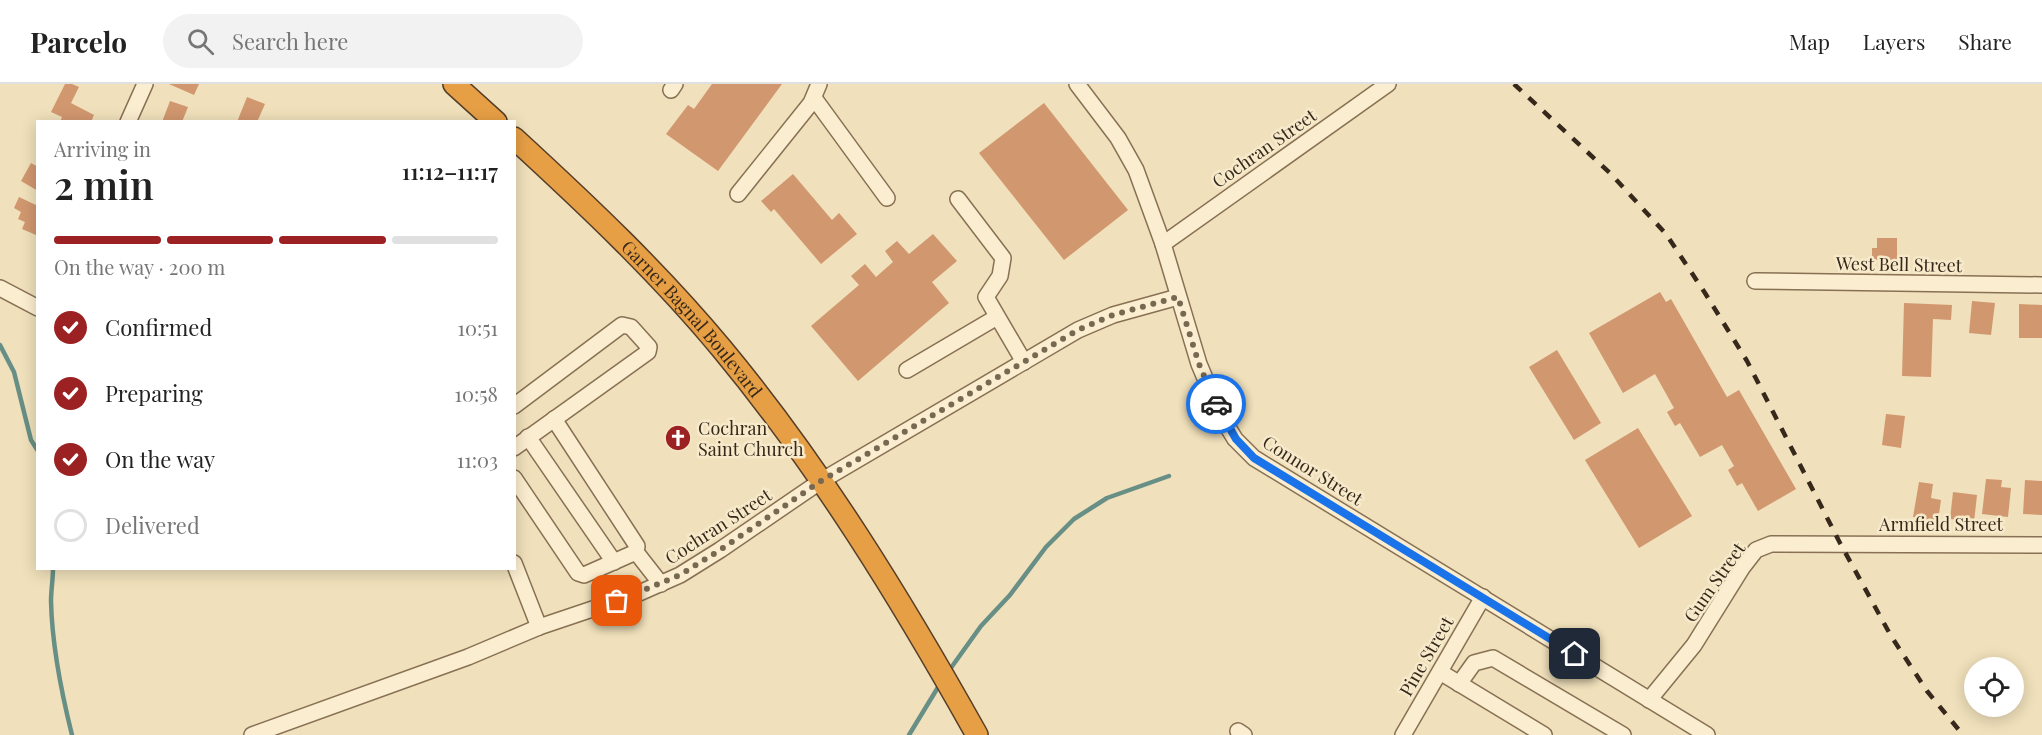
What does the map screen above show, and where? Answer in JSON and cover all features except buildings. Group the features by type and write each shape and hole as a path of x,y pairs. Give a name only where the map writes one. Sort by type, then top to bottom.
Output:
{"highway":[{"path":"454,84 494,120"},
{"name":"Garner Bagnal Boulevard","path":"516,140 614,232 714,340 773,413 870,554 977,735"}],"street":[{"path":"129,120 145,84"},
{"name":"Connor Street","path":"1077,84 1118,138 1136,170 1163,244 1199,364 1221,416 1236,439 1254,458 1707,735"},
{"name":"Cochran Street","path":"1163,244 1388,84"},
{"path":"738,194 817,91 887,198"},
{"path":"958,199 1003,258 1000,276 986,297 1024,362"},
{"name":"West Bell Street","path":"1755,281 2042,285"},
{"path":"0,288 36,307"},
{"name":"Cochran Street","path":"252,735 468,657 538,627 661,584 720,550 821,481 1078,330 1113,315 1178,297"},
{"path":"907,370 997,316"},
{"path":"516,404 622,325 631,327 649,347 648,352 516,446"},
{"path":"554,419 637,546 636,552 661,584"},
{"path":"528,437 614,562"},
{"path":"516,481 578,573 584,575 636,552"},
{"name":"Armfield Street","path":"1840,543 2042,545"},
{"name":"Gum Street","path":"1649,700 1694,645 1742,568 1756,550 1771,544 1840,543"},
{"path":"516,568 538,627"},
{"name":"Pine Street","path":"1403,735 1483,597"},
{"path":"1460,684 1474,663 1489,658 1498,659 1623,735"},
{"path":"1440,672 1544,735"}],"waterway":[{"path":"0,345 14,372 31,440 36,448"},
{"path":"948,672 981,626 1010,595 1046,547 1074,519 1107,498 1169,476"},
{"path":"53,570 51,601 53,635 72,735"},
{"path":"909,735 940,684"}],"railway":[{"path":"1514,84 1611,174 1666,234 1747,361 1840,543 1891,636 1927,691 1963,735"}],"way so far":[{"path":"617,601 680,575 821,481 1078,330 1113,315 1178,297 1199,364 1216,404"}],"place":[{"name":"Cochran Saint Church","path":"678,438"}],"route":[{"path":"1216,404 1236,439 1254,458 1575,654"}]}
